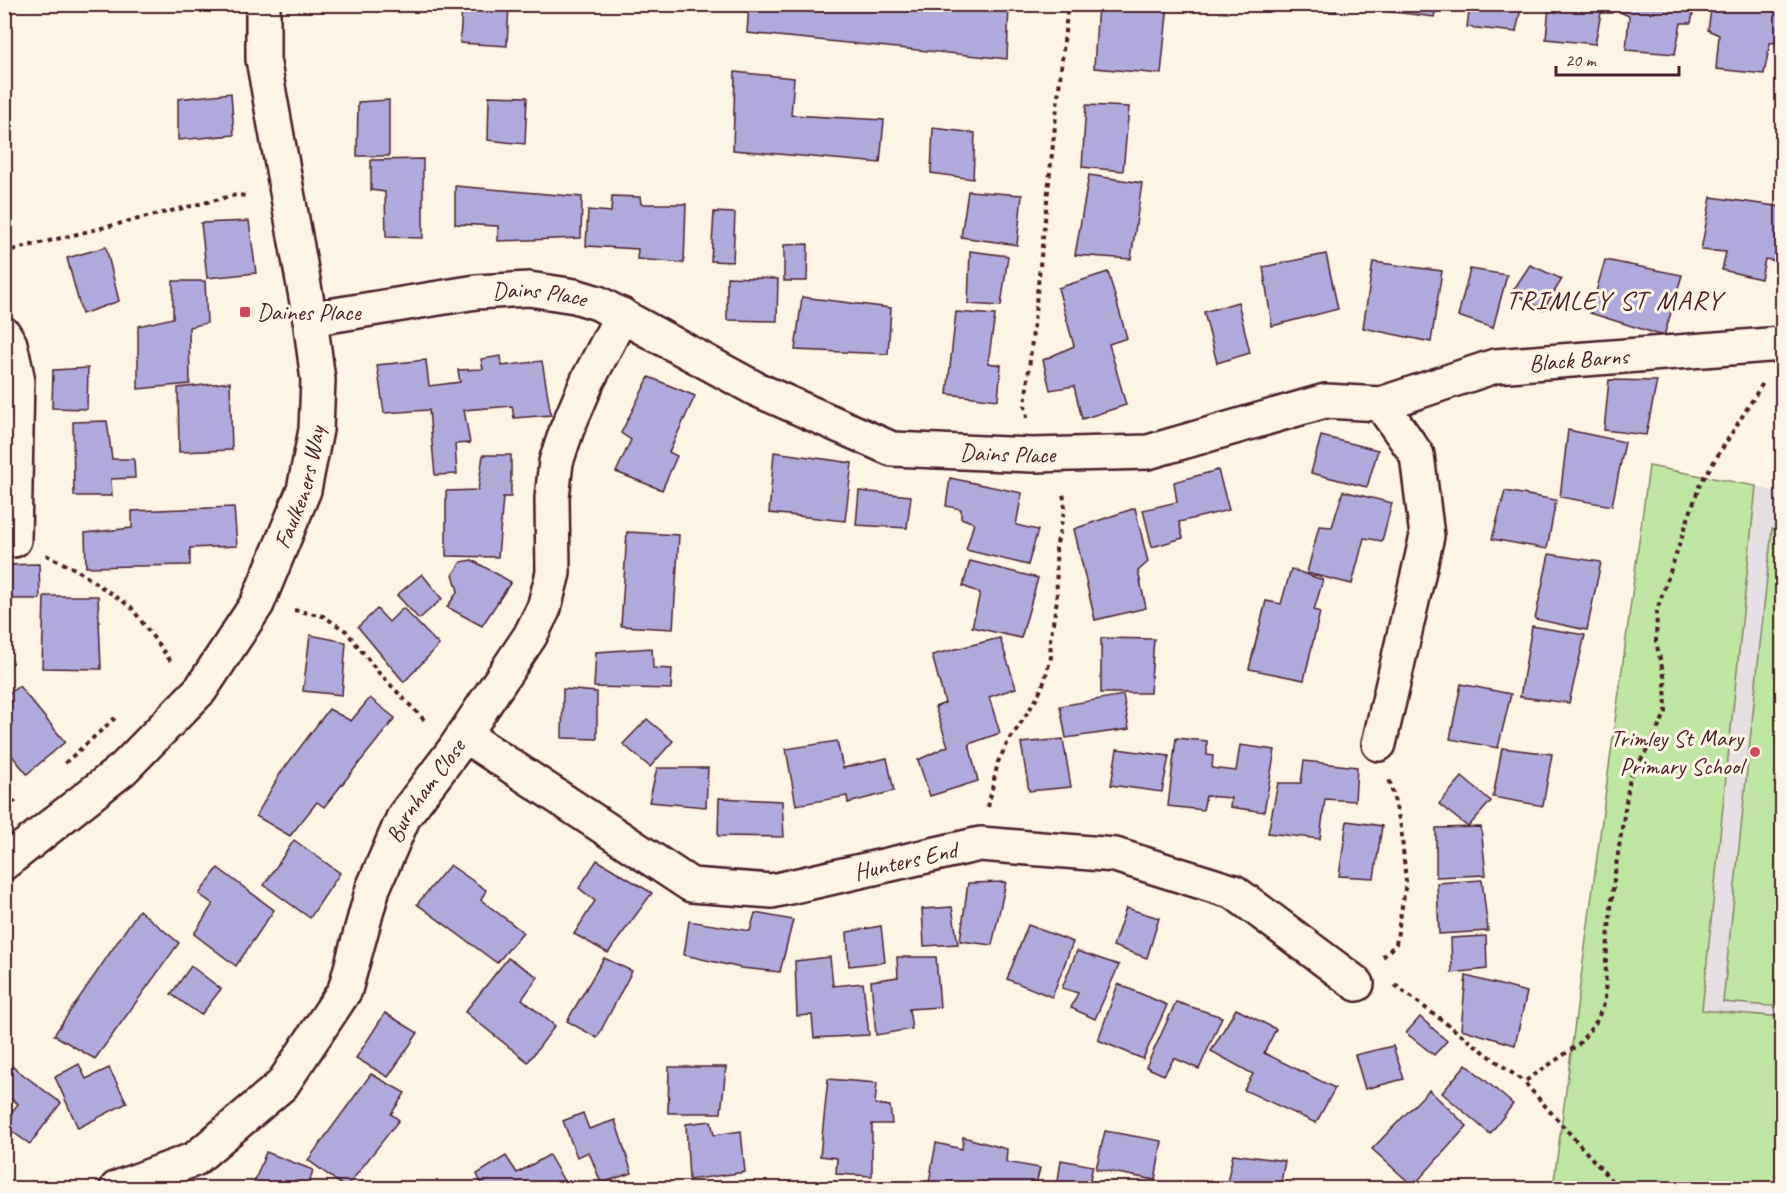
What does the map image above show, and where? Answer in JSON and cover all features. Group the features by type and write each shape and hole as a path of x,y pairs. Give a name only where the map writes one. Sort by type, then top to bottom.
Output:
{"street":[{"name":"Faulkeners Way","path":"4,863 123,769 201,689 257,604 304,490 316,430 318,380 263,59 263,4"},
{"name":"Dains Place","path":"309,319 476,292 529,290 575,296 598,303 622,315 756,389 892,449 1033,455 1148,452 1325,401 1381,404"},
{"name":"Burnham Close","path":"117,1188 195,1159 282,1085 345,990 373,888 404,816 459,743 530,636 544,608 553,573 552,498 556,462 588,380 622,315"},
{"path":"4,334 10,344 17,376 14,540"},
{"name":"Black Barns","path":"1381,404 1495,366 1782,344"},
{"path":"1379,744 1427,536 1417,455 1381,404"},
{"name":"Hunters End","path":"459,743 691,885 772,891 980,844 1115,855 1234,892 1357,984"}],"path":[{"path":"4,252 236,195 288,198"},
{"path":"1524,1082 1578,1045 1596,1022 1605,1002 1606,960 1614,879 1630,777 1649,747 1666,712 1665,680 1656,642 1658,610 1700,484 1763,382"},
{"path":"14,540 75,569 131,607 178,672 201,689"},
{"path":"257,604 323,616 346,631 379,673 459,743"},
{"path":"59,768 123,712"},
{"path":"1357,984 1396,944 1406,882 1401,827 1379,744"},
{"path":"4,807 27,794"},
{"path":"1357,984 1392,982 1524,1082 1618,1188"}],"shaded area":[{"name":"Trimley St Mary Primary School","path":"1756,486 1782,494 1782,1017 1702,1010"}],"green space":[{"path":"1649,466 1756,486 1702,1010 1782,1017 1782,1188 1553,1188"},
{"path":"1772,529 1782,532 1782,1007 1723,1002"}],"building":[{"path":"462,4 509,4 507,46 460,43"},
{"path":"749,4 903,4 972,11 973,4 1009,4 1007,59 747,33"},
{"path":"1098,4 1168,4 1161,74 1094,68"},
{"path":"1272,4 1337,4 1336,12"},
{"path":"1386,4 1437,4 1434,17 1386,11"},
{"path":"1470,4 1522,4 1516,32 1467,27"},
{"path":"1547,4 1613,4 1612,13 1601,13 1595,44 1546,39 1549,6"},
{"path":"1619,4 1695,4 1691,23 1681,23 1675,54 1626,50 1629,16 1618,11"},
{"path":"1712,4 1782,4 1781,42 1770,43 1764,74 1716,69 1719,35 1708,30"},
{"path":"735,72 794,78 791,115 884,120 880,163 733,150"},
{"path":"231,93 234,135 178,140 178,99"},
{"path":"489,96 527,97 525,144 488,140"},
{"path":"389,100 389,156 357,156 358,102"},
{"path":"1086,105 1129,107 1123,171 1082,167"},
{"path":"933,128 975,133 973,179 931,173"},
{"path":"423,159 423,238 386,237 385,192 371,190 371,160"},
{"path":"1089,175 1142,183 1131,259 1075,255"},
{"path":"455,186 582,197 581,238 498,241 498,226 455,224"},
{"path":"968,191 1022,195 1017,245 961,237"},
{"path":"612,196 640,197 641,204 686,204 684,263 637,259 638,249 586,246 588,210 611,212"},
{"path":"1711,197 1782,207 1782,262 1765,259 1761,279 1722,270 1726,252 1701,250"},
{"path":"714,212 735,213 733,262 711,261"},
{"path":"249,221 256,273 207,278 201,223"},
{"path":"808,244 807,281 784,281 784,245"},
{"path":"106,247 119,301 82,314 67,258"},
{"path":"970,251 1008,256 1001,306 968,304"},
{"path":"1326,254 1338,309 1272,326 1263,267"},
{"path":"1605,260 1682,275 1664,336 1590,313"},
{"path":"1373,262 1442,271 1431,342 1363,328"},
{"path":"1530,265 1562,279 1543,310 1512,292"},
{"path":"1470,269 1507,275 1493,328 1458,316"},
{"path":"1108,272 1127,338 1109,344 1126,405 1082,419 1074,386 1050,390 1043,360 1074,346 1058,288"},
{"path":"727,277 778,279 777,321 727,320"},
{"path":"173,281 205,281 207,323 189,327 190,384 138,389 138,326 173,318"},
{"path":"802,297 891,308 888,354 795,350"},
{"path":"1238,302 1250,353 1217,363 1204,312"},
{"path":"956,312 995,315 988,363 1001,365 998,400 947,394"},
{"path":"501,356 502,366 542,361 551,415 514,418 512,406 464,410 470,443 455,444 457,474 435,475 429,410 384,413 377,365 426,360 429,386 460,382 458,370 483,369 481,359"},
{"path":"88,368 87,409 52,408 53,370"},
{"path":"649,377 695,396 669,452 677,456 662,490 616,472 631,440 621,433"},
{"path":"1609,380 1657,381 1646,435 1604,430"},
{"path":"230,382 232,450 179,452 178,388"},
{"path":"107,421 112,459 134,459 135,478 111,479 112,496 74,496 73,422"},
{"path":"1568,430 1625,442 1612,506 1560,497"},
{"path":"1321,436 1378,450 1367,487 1311,473"},
{"path":"774,452 852,463 845,521 769,513"},
{"path":"483,455 511,455 511,497 503,497 498,557 446,556 446,491 478,490"},
{"path":"1218,470 1229,510 1179,522 1183,538 1152,547 1143,510 1177,502 1174,482"},
{"path":"950,478 1022,493 1016,525 1038,530 1028,565 966,550 974,523 961,518 961,509 946,506"},
{"path":"859,491 911,496 907,528 856,525"},
{"path":"1343,491 1392,503 1382,541 1364,538 1352,584 1307,573 1319,526 1332,527"},
{"path":"1505,491 1556,500 1547,549 1492,539"},
{"path":"234,507 237,546 190,548 190,565 86,567 85,533 132,528 132,511"},
{"path":"1135,508 1148,562 1138,571 1146,608 1095,620 1074,529"},
{"path":"627,532 679,535 673,629 621,626"},
{"path":"1549,554 1601,562 1587,630 1535,619"},
{"path":"472,560 511,582 482,626 447,607 458,591 453,574 461,562"},
{"path":"970,561 1038,578 1021,638 972,627 980,593 963,586"},
{"path":"39,564 40,599 4,599 4,565"},
{"path":"1291,569 1323,580 1314,610 1320,612 1304,680 1249,669 1266,601 1281,604"},
{"path":"422,574 442,599 419,619 397,595"},
{"path":"44,596 98,596 101,669 42,668"},
{"path":"403,608 439,645 404,682 358,627 377,609 389,622"},
{"path":"1532,626 1585,635 1569,703 1520,697"},
{"path":"310,635 346,642 342,695 303,691"},
{"path":"1000,638 1016,688 989,697 1000,733 969,744 978,781 930,796 918,760 948,746 935,707 945,703 932,655"},
{"path":"1101,638 1154,639 1150,693 1101,693"},
{"path":"652,648 653,668 672,669 671,689 594,687 596,652"},
{"path":"1461,684 1511,694 1498,748 1450,739"},
{"path":"19,686 65,742 27,774 4,746 4,697"},
{"path":"563,689 597,692 597,739 562,738"},
{"path":"1123,695 1129,729 1066,738 1060,706"},
{"path":"370,698 395,718 324,807 317,802 290,836 256,816 280,774 329,709 351,721"},
{"path":"647,719 673,741 650,767 623,744"},
{"path":"1176,738 1207,741 1207,755 1213,756 1212,768 1236,771 1240,745 1275,750 1264,812 1230,807 1231,798 1206,796 1203,810 1168,806"},
{"path":"1063,739 1071,787 1029,791 1021,743"},
{"path":"837,741 843,768 887,758 894,791 848,803 847,796 796,805 786,749"},
{"path":"1502,748 1552,754 1543,806 1493,797"},
{"path":"1117,749 1169,756 1162,792 1111,785"},
{"path":"1304,761 1357,767 1355,801 1325,799 1320,839 1268,833 1278,783 1301,783"},
{"path":"657,768 708,768 706,807 649,802"},
{"path":"1462,777 1491,801 1468,827 1439,804"},
{"path":"719,798 782,801 784,837 718,836"},
{"path":"1347,821 1382,826 1374,878 1339,876"},
{"path":"1481,827 1486,875 1436,877 1436,828"},
{"path":"294,840 340,873 310,918 264,885"},
{"path":"597,860 652,893 608,953 574,934 595,901 579,888"},
{"path":"450,865 486,890 481,900 523,932 497,963 417,904"},
{"path":"218,868 274,910 236,966 194,934 213,904 199,894"},
{"path":"1482,880 1488,931 1439,934 1437,883"},
{"path":"1006,882 992,945 960,941 968,883"},
{"path":"952,907 958,944 924,946 922,909"},
{"path":"1126,908 1159,918 1147,958 1113,946"},
{"path":"139,910 179,943 95,1059 54,1035"},
{"path":"755,913 793,920 780,972 741,968 684,955 689,921 750,931"},
{"path":"1028,925 1073,942 1052,997 1007,979"},
{"path":"881,926 885,962 849,966 847,932"},
{"path":"1486,936 1487,969 1452,973 1451,938"},
{"path":"1077,951 1119,965 1095,1019 1071,1008 1078,993 1062,988"},
{"path":"830,957 833,986 863,983 869,1035 814,1038 812,1015 797,1016 795,961"},
{"path":"897,957 936,957 940,1007 909,1009 912,1029 876,1035 871,981 898,977"},
{"path":"508,958 538,977 522,999 555,1026 528,1062 465,1012"},
{"path":"604,958 632,971 597,1038 567,1021"},
{"path":"191,966 221,989 201,1015 171,994"},
{"path":"1466,976 1527,992 1515,1045 1461,1029"},
{"path":"1118,984 1167,1005 1143,1059 1098,1040"},
{"path":"1176,1002 1222,1017 1199,1069 1174,1058 1164,1075 1146,1067"},
{"path":"1236,1009 1276,1029 1264,1053 1335,1088 1316,1123 1244,1090 1253,1074 1211,1051"},
{"path":"385,1013 418,1033 388,1077 356,1058"},
{"path":"1420,1017 1447,1041 1434,1055 1406,1033"},
{"path":"1393,1046 1404,1079 1365,1089 1355,1055"},
{"path":"9,1064 61,1103 30,1144 4,1126 4,1122 18,1104 4,1093 4,1070"},
{"path":"79,1064 86,1079 109,1068 127,1103 78,1128 55,1077"},
{"path":"1466,1064 1513,1104 1490,1134 1442,1093"},
{"path":"669,1067 726,1067 721,1113 668,1113"},
{"path":"371,1074 405,1093 391,1114 399,1120 346,1188 308,1160"},
{"path":"828,1079 877,1083 875,1104 890,1106 892,1124 872,1124 872,1176 836,1174 837,1158 820,1156"},
{"path":"1429,1090 1467,1126 1413,1186 1372,1149"},
{"path":"583,1113 589,1129 615,1120 632,1173 601,1183 589,1152 577,1157 563,1121"},
{"path":"711,1121 714,1135 741,1131 745,1172 689,1180 686,1124"},
{"path":"1105,1131 1162,1141 1155,1180 1096,1169"},
{"path":"963,1137 1007,1149 1006,1162 1040,1168 1035,1188 965,1186 964,1188 928,1188 936,1143 962,1149"},
{"path":"266,1152 313,1170 308,1188 252,1188"},
{"path":"1233,1154 1285,1161 1280,1188 1226,1188"},
{"path":"549,1155 568,1188 483,1188 477,1174 506,1156 517,1173"},
{"path":"1061,1160 1093,1166 1088,1188 1057,1188"}],"place":[{"name":"Daines Place","path":"245,312"},
{"name":"Trimley St Mary Primary School","path":"1755,752"}],"district":[{"name":"TRIMLEY ST MARY","path":"1614,300"}]}
